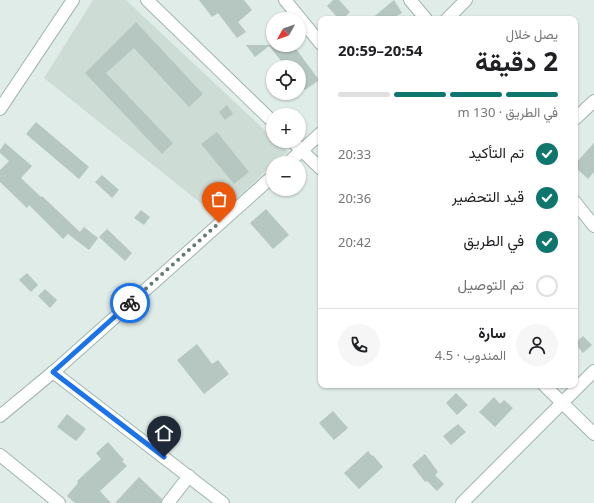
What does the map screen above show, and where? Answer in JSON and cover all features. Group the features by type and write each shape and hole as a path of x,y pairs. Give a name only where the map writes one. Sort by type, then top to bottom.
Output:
{"street":[{"path":"0,109 73,0"},
{"path":"147,0 266,115"},
{"path":"285,0 318,40"},
{"path":"410,0 423,16"},
{"path":"450,16 466,0"},
{"path":"578,116 594,101"},
{"path":"296,156 318,136"},
{"path":"299,148 318,166"},
{"path":"0,416 53,372 266,182"},
{"path":"578,206 594,226"},
{"path":"578,387 594,371"},
{"path":"53,372 223,503"},
{"path":"547,388 594,434"},
{"path":"462,503 577,388"},
{"path":"0,455 59,503"},
{"path":"168,503 189,476"}],"shaded area":[{"path":"93,0 126,0 266,131 266,148 284,148 288,152 283,156 266,156 266,171 217,216 44,78"}],"building":[{"path":"199,0 244,0 252,10 238,22 246,32 237,38 218,13 212,17"},
{"path":"333,0 339,0 350,12 346,16 336,16 327,6"},
{"path":"394,0 402,13 396,16 375,16"},
{"path":"136,22 203,94 189,107 134,48 106,73 173,143 162,154 85,73"},
{"path":"246,45 266,45 266,48 255,57"},
{"path":"274,52 298,52 304,60 280,60"},
{"path":"306,62 318,79 318,81 306,89"},
{"path":"227,105 233,114 225,120 219,112"},
{"path":"36,122 89,167 79,179 26,134"},
{"path":"217,132 249,172 234,184 201,144"},
{"path":"5,143 32,166 21,178 80,232 84,227 98,238 89,250 68,234 63,239 29,205 27,208 0,182 0,170 9,161 0,153 0,150"},
{"path":"594,143 594,172 588,179 578,170 578,161"},
{"path":"102,175 119,190 112,198 95,182"},
{"path":"266,209 289,235 273,249 250,223"},
{"path":"141,210 150,217 144,225 134,218"},
{"path":"107,229 132,253 125,261 99,237"},
{"path":"27,273 38,285 31,292 19,280"},
{"path":"45,289 57,300 50,308 38,296"},
{"path":"583,336 592,345 583,353 578,347 578,340"},
{"path":"197,344 212,364 218,360 229,374 204,394 177,360"},
{"path":"456,393 468,405 457,415 446,403"},
{"path":"494,397 500,404 504,400 513,408 495,427 479,412"},
{"path":"333,411 348,428 334,440 319,423"},
{"path":"67,414 86,429 76,441 57,427"},
{"path":"458,424 466,432 451,445 443,436"},
{"path":"108,442 124,460 122,461 127,466 100,491 111,503 75,503 67,496 78,483 77,481 101,459 96,453"},
{"path":"368,451 383,467 359,489 344,473"},
{"path":"425,454 438,472 435,475 444,484 437,491 427,481 425,482 412,465"},
{"path":"139,477 162,499 161,503 115,503"}],"way so far":[{"path":"130,303 219,223"}],"route":[{"path":"130,303 53,372 164,457"}]}
